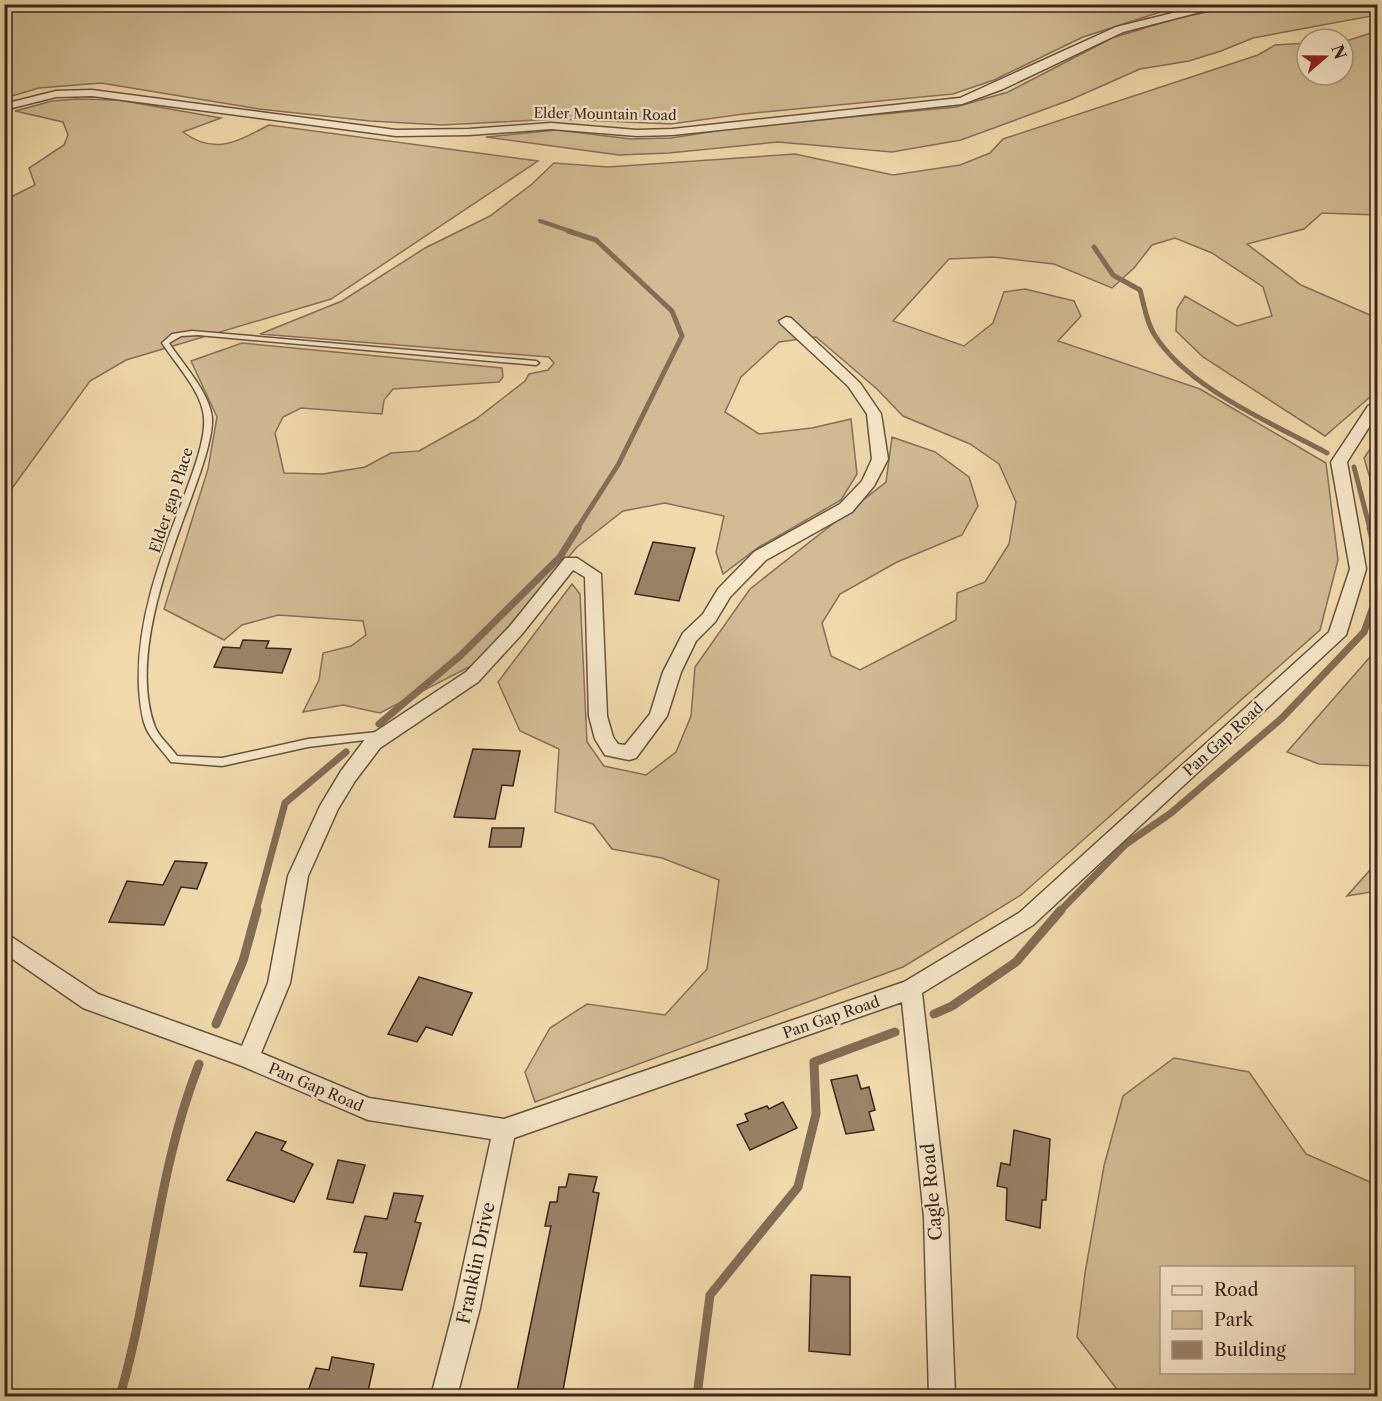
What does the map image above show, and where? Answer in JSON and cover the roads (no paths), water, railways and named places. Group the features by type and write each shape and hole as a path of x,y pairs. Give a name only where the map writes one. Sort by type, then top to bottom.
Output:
{"street":[{"name":"Elder Mountain Road","path":"4,107 56,94 92,93 396,133 469,132 551,126 637,133 672,132 962,101 998,89 1106,35 1166,16 1226,4"},
{"path":"248,1058 279,983 298,876 330,806 348,776 373,743 472,677 516,630 571,562 592,574 598,716 604,739 612,750 629,753 658,716 672,672 689,637 709,618 724,592 760,556 846,508 869,483 880,459 874,414 853,383 786,321"},
{"name":"Pan Gap Road","path":"4,940 91,1001 248,1058 368,1109 504,1130 911,989 1026,919 1337,635 1358,569 1339,462 1372,409 1377,405"},
{"name":"Cagle Road","path":"911,989 936,1217 942,1396"},
{"name":"Franklin Drive","path":"444,1396 467,1308 504,1130"}],"lane":[{"name":"Elder gap Place","path":"383,736 308,743 222,762 174,759 150,727 142,665 148,624 170,543 197,472 208,417 190,377 165,343 171,336 183,333 211,334 536,363"}],"waterway":[{"path":"540,221 573,232"},
{"path":"568,231 596,240 672,311 682,336 618,465 577,529"},
{"path":"1094,247 1113,275 1140,290 1151,329 1169,353 1187,371 1232,402 1327,453"},
{"path":"1354,467 1370,529"},
{"path":"379,724 460,656 560,557 578,528"},
{"path":"1370,528 1378,559"},
{"path":"1060,911 1126,844 1171,813 1282,718 1364,632 1378,593"},
{"path":"256,911 285,803 346,752"},
{"path":"216,1024 243,961 257,910"},
{"path":"934,1014 952,1006 1016,962 1061,910"},
{"path":"697,1396 710,1295 798,1187 816,1114 814,1062 895,1032"},
{"path":"120,1396 140,1313 173,1146 199,1064"}]}
